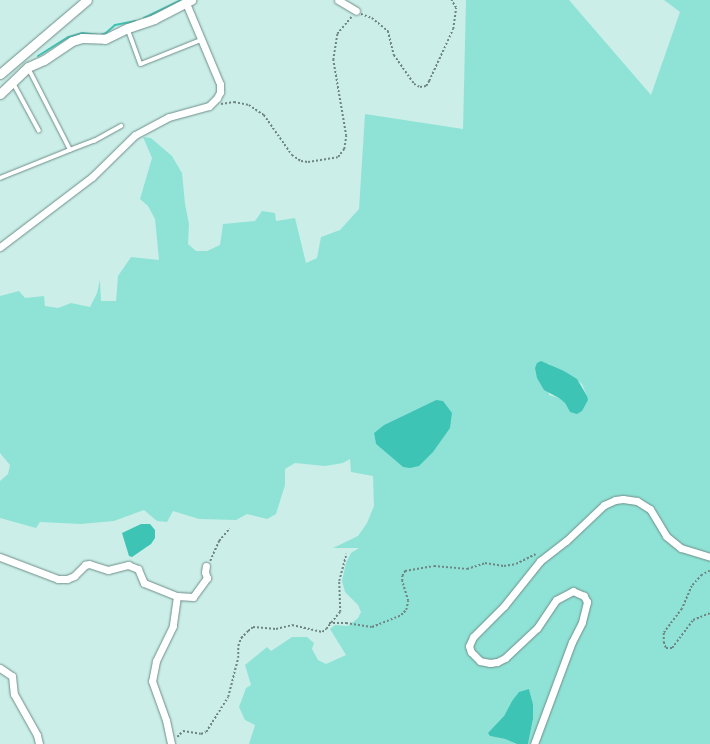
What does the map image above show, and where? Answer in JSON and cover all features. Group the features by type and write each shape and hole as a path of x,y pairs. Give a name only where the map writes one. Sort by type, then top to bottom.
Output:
{"main road":[{"path":"0,74 87,0"},
{"path":"0,94 28,67 44,60 72,41 82,38 105,39 128,28 154,19 183,3"}],"street":[{"path":"338,0 356,11"},
{"path":"0,247 92,177 135,135 169,117 209,106 220,92 220,84 202,40 183,3"},
{"path":"534,744 572,642 582,622 587,602 584,596 573,591 556,600 537,628 510,653 497,662 490,663 480,661 471,652 469,646 473,637 504,606 540,561 566,542 604,505 615,500 623,499 637,501 650,509 666,536 681,548 710,557"},
{"path":"0,557 58,579 67,579 74,576 85,565 89,564 108,570 128,565 138,570 144,583 177,596 193,596 207,578 205,572 206,566"},
{"path":"171,744 166,720 152,681 156,661 173,626 177,596"},
{"path":"0,668 12,676 14,694 37,735 39,744"}],"lane":[{"path":"128,28 141,64 202,40"},
{"path":"28,67 70,150"},
{"path":"13,82 39,130"},
{"path":"0,178 94,141 121,126"}],"path":[{"path":"209,106 234,102 249,105 264,115 292,155 301,161 308,162 338,157 344,149 346,136 333,60 338,34 356,11 372,18 388,31 394,55 414,84 420,87 426,86 430,81 453,29 456,8 451,0"},
{"path":"206,566 213,557 219,540 229,529"},
{"path":"329,623 346,623 372,627 401,615 406,610 408,602 402,581 402,576 405,572 434,566 466,569 484,563 504,566 516,564 540,553"},
{"path":"176,738 183,731 201,734 206,732 228,697 238,658 238,646 241,638 248,631 253,628 276,629 292,625 322,632 340,612 339,581 346,554"},
{"path":"710,571 702,575 692,586 682,609 664,633 666,648 672,648 693,620 710,613"}],"shaded area":[{"path":"466,0 569,0 651,95 680,12 664,0 710,0 710,744 528,744 533,719 533,704 529,689 512,701 504,716 490,736 505,739 517,744 249,744 255,725 245,720 239,707 246,688 251,685 245,665 267,647 271,651 292,637 307,637 314,643 312,649 318,660 326,664 346,655 330,629 335,625 348,626 358,618 361,612 358,605 345,592 342,581 346,563 351,553 359,548 333,548 358,536 367,523 374,506 373,476 351,472 350,459 343,463 325,466 295,463 285,469 285,485 276,514 267,519 247,514 236,520 199,519 173,511 167,522 157,521 144,510 114,521 81,524 40,522 36,528 0,518 0,481 8,474 10,465 0,453 0,296 19,291 25,298 44,296 45,306 58,308 71,303 90,307 97,293 100,280 101,301 116,301 118,276 131,257 159,260 155,219 148,206 140,199 152,158 143,137 151,138 172,156 182,173 185,204 189,224 188,244 196,251 207,251 220,245 223,224 255,221 262,211 275,213 276,221 295,218 306,263 317,258 321,237 340,230 359,209 365,114 463,129","holes":["548,363 555,369 564,371 582,384 587,396 570,412 565,403 559,398 549,395","436,400 403,467 376,444 374,433 384,425"]},
{"path":"541,361 564,371 577,379 588,400 582,411 577,414 570,412 565,403 544,390 537,378 535,368 537,363"},
{"path":"436,400 443,401 452,413 450,428 433,452 419,466 410,468 403,467 376,444 374,433 384,425"},
{"path":"141,524 150,524 155,530 155,538 151,544 132,557 129,556 122,533"},
{"path":"529,689 533,704 533,719 528,744 517,744 505,739 490,736 488,733 504,716 519,692"}],"waterway":[{"path":"144,18 181,0"},
{"path":"38,56 69,37 82,33 100,35 106,33 115,25 136,21"}]}
